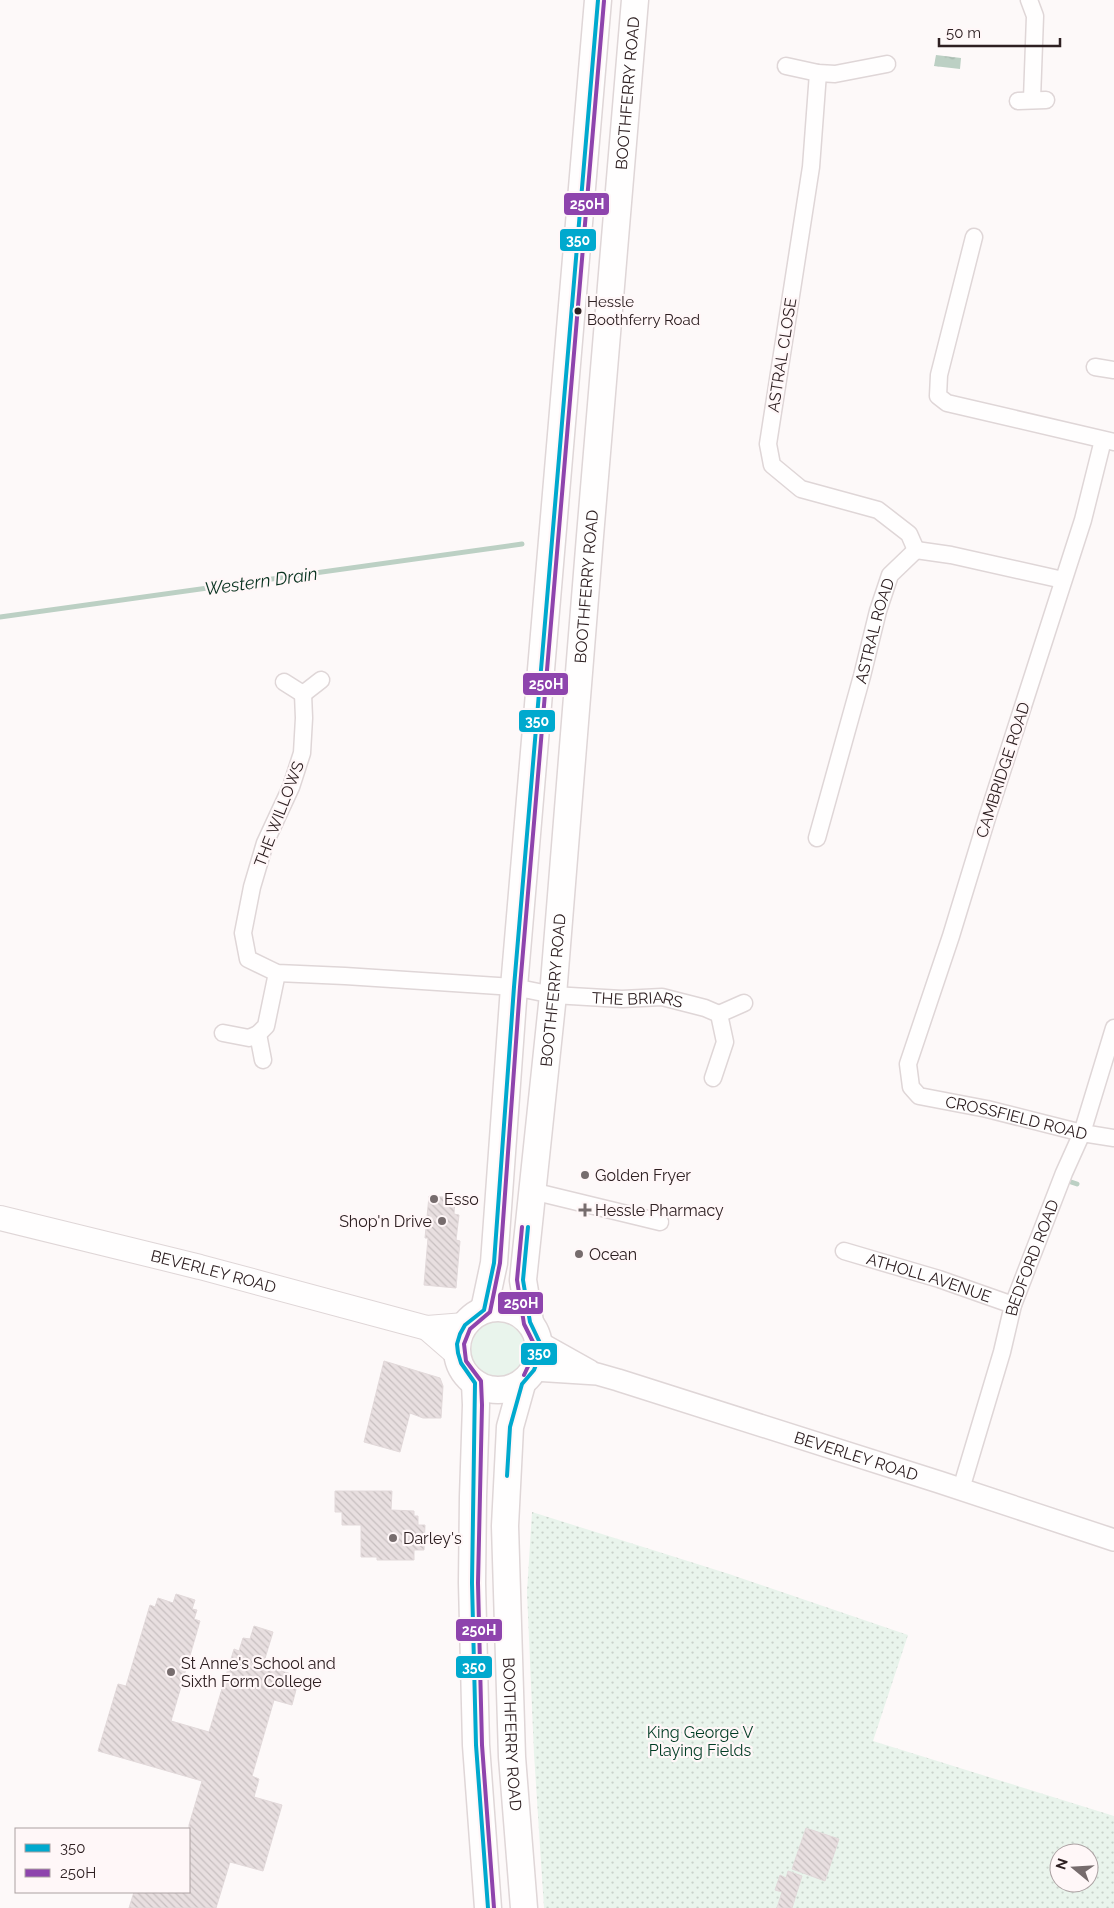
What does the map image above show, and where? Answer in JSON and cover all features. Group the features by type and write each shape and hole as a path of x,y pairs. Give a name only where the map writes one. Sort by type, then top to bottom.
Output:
{"main road":[{"path":"474,1318 496,1308 509,1309 521,1314 535,1333 539,1357 528,1377 510,1389 498,1391 486,1389 474,1383 466,1375 460,1365 457,1344 474,1318 494,1263 514,987 598,0"},
{"name":"BOOTHFERRY ROAD","path":"535,1333 523,1280 553,995 589,545 636,0"},
{"name":"BEVERLEY ROAD","path":"0,1218 200,1267 427,1328 457,1354"},
{"name":"BEVERLEY ROAD","path":"427,1328 474,1318"},
{"name":"BOOTHFERRY ROAD","path":"524,1908 512,1757 505,1526 510,1427 528,1377"},
{"path":"474,1383 476,1405 472,1583 476,1745 488,1908"}],"street":[{"path":"1029,0 1035,16 1032,100"},
{"path":"786,66 818,73 835,74 888,64"},
{"name":"ASTRAL CLOSE","path":"818,73 811,167 768,444 772,465 801,489 878,510 909,534 916,550"},
{"path":"974,237 939,375 938,396 947,403 1109,441"},
{"path":"1095,368 1114,370"},
{"name":"CAMBRIDGE ROAD","path":"919,1096 911,1087 908,1064 951,936 1063,580 1109,441"},
{"path":"916,550 951,555 1063,580"},
{"name":"ASTRAL ROAD","path":"817,838 878,611 890,575 916,550"},
{"path":"284,682 303,694 320,680"},
{"name":"THE WILLOWS","path":"303,694 302,753 291,787 265,843 252,887 243,933 248,959 277,973 514,987"},
{"path":"223,1033 248,1038 258,1034 266,1026 277,973"},
{"name":"THE BRIARS","path":"514,987 553,995 622,999 662,998 704,1008 719,1014"},
{"path":"713,1078 725,1042 719,1014 744,1003"},
{"name":"BEDFORD ROAD","path":"960,1489 1002,1352 1013,1305 1064,1173 1082,1133 1114,1028"},
{"path":"258,1034 263,1060"},
{"name":"CROSSFIELD ROAD","path":"919,1096 986,1109 1082,1133 1114,1138"},
{"path":"532,1192 660,1222"},
{"name":"ATHOLL AVENUE","path":"844,1251 939,1279 1013,1305"},
{"name":"BEVERLEY ROAD","path":"535,1333 597,1374 701,1405 1114,1540"},
{"name":"BEVERLEY ROAD","path":"528,1377 597,1374"}],"green space":[{"path":"494,1321 506,1321 521,1329 529,1344 529,1356 521,1371 506,1379 494,1379 479,1371 471,1356 471,1344 479,1329"},
{"name":"King George V Playing Fields","path":"532,1512 729,1574 908,1635 873,1741 1114,1816 1114,1908 544,1908 534,1754 527,1592"}],"water":[{"path":"936,55 961,58 960,69 934,66"}],"building":[{"path":"429,1196 455,1198 454,1214 459,1215 456,1240 460,1241 456,1288 424,1285 428,1238 425,1238"},
{"path":"384,1361 440,1378 443,1386 441,1418 423,1418 410,1413 400,1452 364,1442"},
{"name":"Darley's","path":"335,1491 392,1491 391,1510 414,1511 414,1516 418,1516 418,1525 425,1525 424,1550 414,1550 414,1560 377,1560 377,1557 361,1557 361,1525 342,1525 342,1512 335,1512"},
{"path":"176,1594 195,1600 192,1609 197,1610 194,1619 200,1621 171,1721 209,1732 234,1649 239,1651 243,1638 250,1639 254,1626 273,1632 263,1665 291,1674 289,1679 298,1682 292,1705 274,1700 252,1776 259,1779 254,1797 282,1805 263,1871 230,1862 216,1908 129,1908 134,1893 190,1893 189,1825 202,1781 98,1751 118,1684 126,1686 150,1605 155,1607 158,1598 173,1603"},
{"path":"806,1828 839,1839 825,1881 792,1869"},
{"path":"788,1871 802,1876 792,1908 777,1908 782,1892 775,1890 780,1875 786,1878"}],"waterway":[{"name":"Western Drain","path":"0,617 522,544"},
{"path":"1065,1180 1077,1184"}],"transit line":[{"name":"350","path":"488,1908 476,1745 472,1583 475,1383 461,1363 457,1344 465,1325 484,1310 494,1263 514,987 598,0"},
{"name":"250H","path":"494,1908 482,1745 478,1583 481,1381 466,1361 464,1344 470,1329 490,1312 500,1263 520,987 604,1"},
{"name":"250H","path":"522,1227 517,1280 524,1324 534,1344 533,1356 524,1375"},
{"name":"350","path":"507,1476 510,1427 522,1384 534,1370 539,1357 540,1343 530,1322 523,1280 528,1227"}],"place":[{"name":"Hessle Boothferry Road","path":"578,311"},
{"name":"Golden Fryer","path":"585,1175"},
{"name":"Esso","path":"434,1199"},
{"name":"Hessle Pharmacy","path":"585,1210"},
{"name":"Shop'n Drive","path":"442,1221"},
{"name":"Ocean","path":"579,1254"},
{"name":"Darley's","path":"393,1538"},
{"name":"St Anne's School and Sixth Form College","path":"171,1672"}]}
